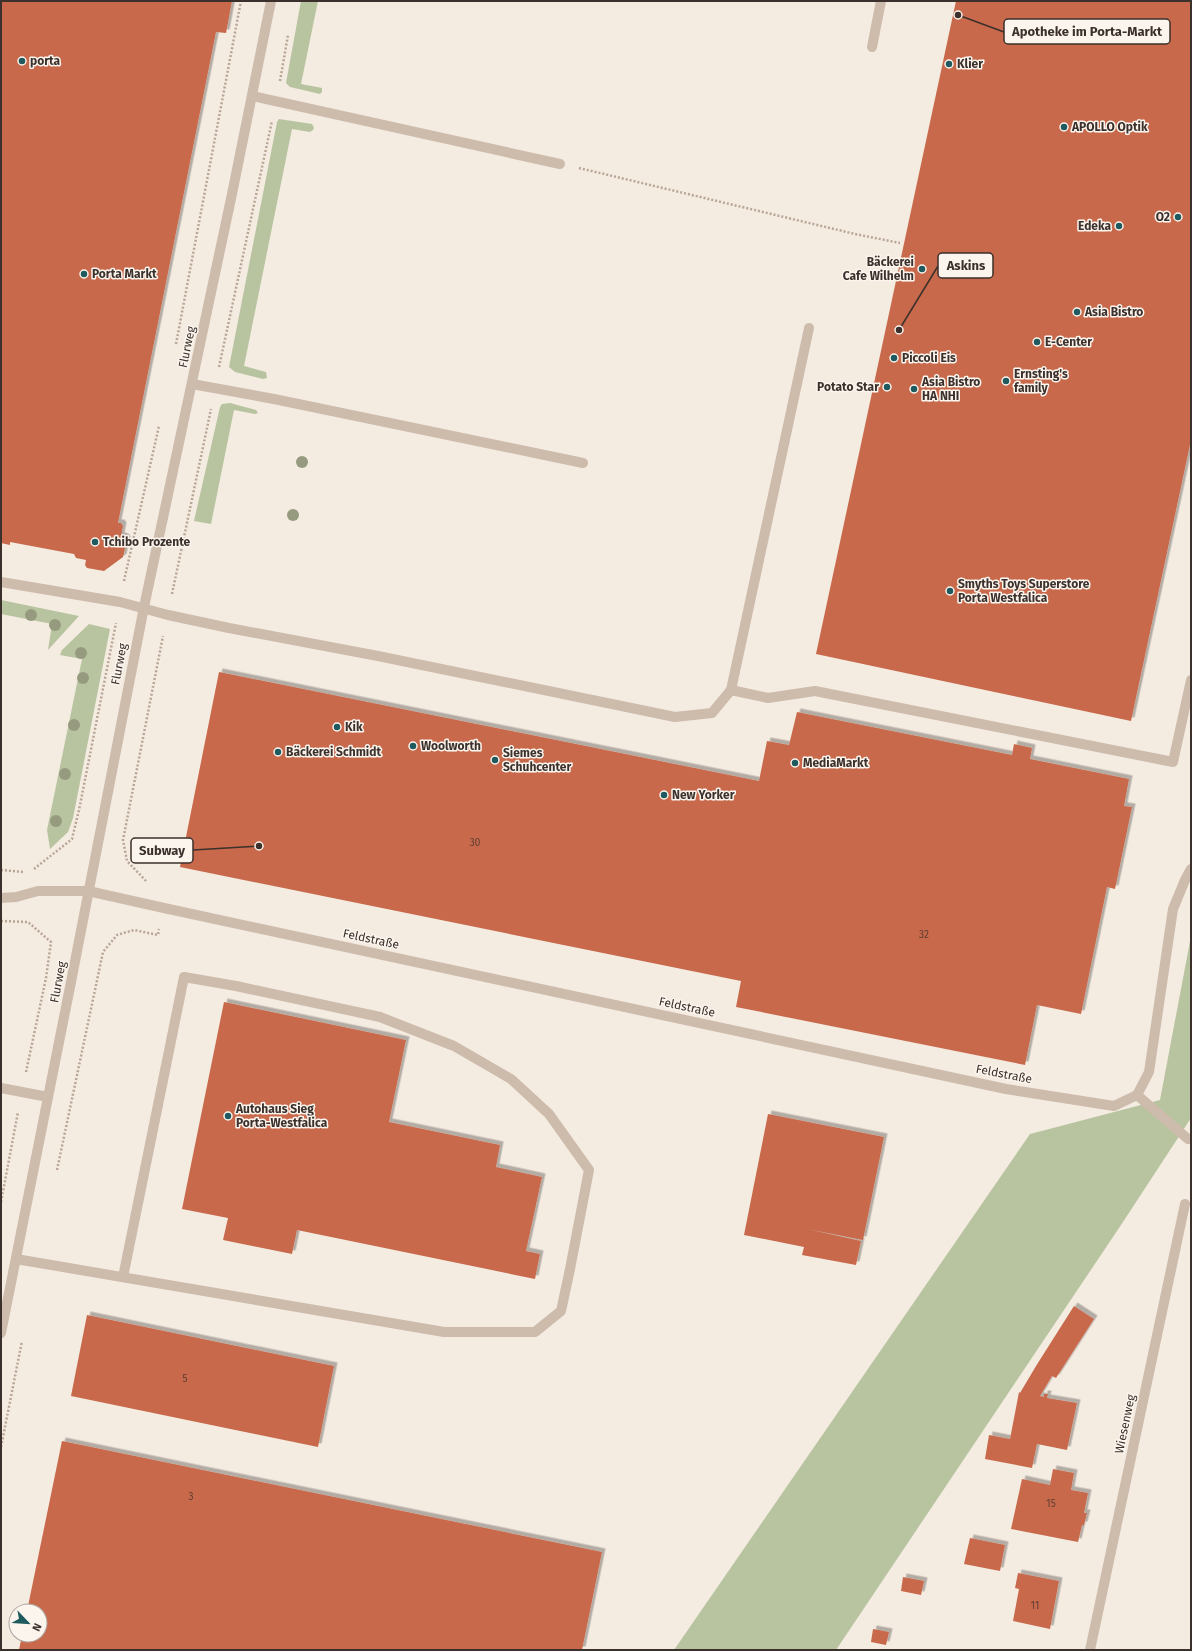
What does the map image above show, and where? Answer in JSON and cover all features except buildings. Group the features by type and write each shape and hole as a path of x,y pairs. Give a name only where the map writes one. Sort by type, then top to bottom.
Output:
{"street":[{"name":"Flurweg","path":"1,1333 144,607 192,384 271,1"},
{"path":"872,47 881,1"},
{"path":"252,96 560,164"},
{"path":"1,582 120,602 144,607 168,615 378,656 675,717 712,713 731,690 809,328"},
{"path":"192,384 583,463"},
{"path":"731,690 768,698 815,691 1173,762 1191,680"},
{"path":"1191,869 1173,909 1149,1072 1138,1095 1191,1139"},
{"name":"Feldstraße","path":"1,898 16,897 38,891 88,891 1006,1089 1114,1106 1138,1095"},
{"path":"16,1259 444,1332 535,1332 561,1311 589,1170 549,1114 511,1079 454,1046 380,1017 236,986 184,977 123,1277"},
{"path":"1,1088 48,1097"},
{"name":"Wiesenweg","path":"1090,1650 1185,1204"}],"path":[{"path":"175,349 241,1"},
{"path":"150,882 144,880 127,861 123,840 168,615 276,101 288,32"},
{"path":"560,164 847,232 900,243"},
{"path":"1,870 31,872 72,838 79,810 131,547 159,426"},
{"path":"56,1178 103,952 118,935 134,930 158,935 164,908"},
{"path":"1,921 28,922 51,942 46,978 1,1202"},
{"path":"1,1447 22,1339"}],"green space":[{"path":"301,1 318,1 301,84 322,88 322,92 320,94 290,87 286,83"},
{"path":"279,119 312,124 314,128 310,132 292,129 244,366 266,372 267,378 263,379 235,372 229,367 277,122"},
{"path":"230,403 256,410 258,413 255,414 234,410 211,524 194,521 220,407 222,404"},
{"path":"1,600 79,616 48,650 52,624 1,614"},
{"path":"89,624 110,629 73,818 68,832 50,849 47,830 82,659 60,655 62,650"},
{"path":"1191,936 1191,1118 836,1650 674,1650 1030,1134 1160,1100"}],"place":[{"name":"Apotheke im Porta-Markt","path":"958,15"},
{"name":"porta","path":"22,61"},
{"name":"Klier","path":"949,64"},
{"name":"APOLLO Optik","path":"1064,127"},
{"name":"O2","path":"1178,217"},
{"name":"Edeka","path":"1119,226"},
{"name":"Bäckerei Cafe Wilhelm","path":"922,269"},
{"name":"Porta Markt","path":"84,274"},
{"name":"Asia Bistro","path":"1077,312"},
{"name":"Askins","path":"899,330"},
{"name":"E-Center","path":"1037,342"},
{"name":"Piccoli Eis","path":"894,358"},
{"name":"Ernsting's family","path":"1006,381"},
{"name":"Potato Star","path":"887,387"},
{"name":"Asia Bistro HA NHI","path":"914,389"},
{"name":"Tchibo Prozente","path":"95,542"},
{"name":"Smyths Toys Superstore Porta Westfalica","path":"950,591"},
{"name":"Kik","path":"337,727"},
{"name":"Woolworth","path":"413,746"},
{"name":"Bäckerei Schmidt","path":"278,752"},
{"name":"Siemes Schuhcenter","path":"495,760"},
{"name":"MediaMarkt","path":"795,763"},
{"name":"New Yorker","path":"664,795"},
{"name":"Subway","path":"259,846"},
{"name":"Autohaus Sieg Porta-Westfalica","path":"228,1116"}]}
